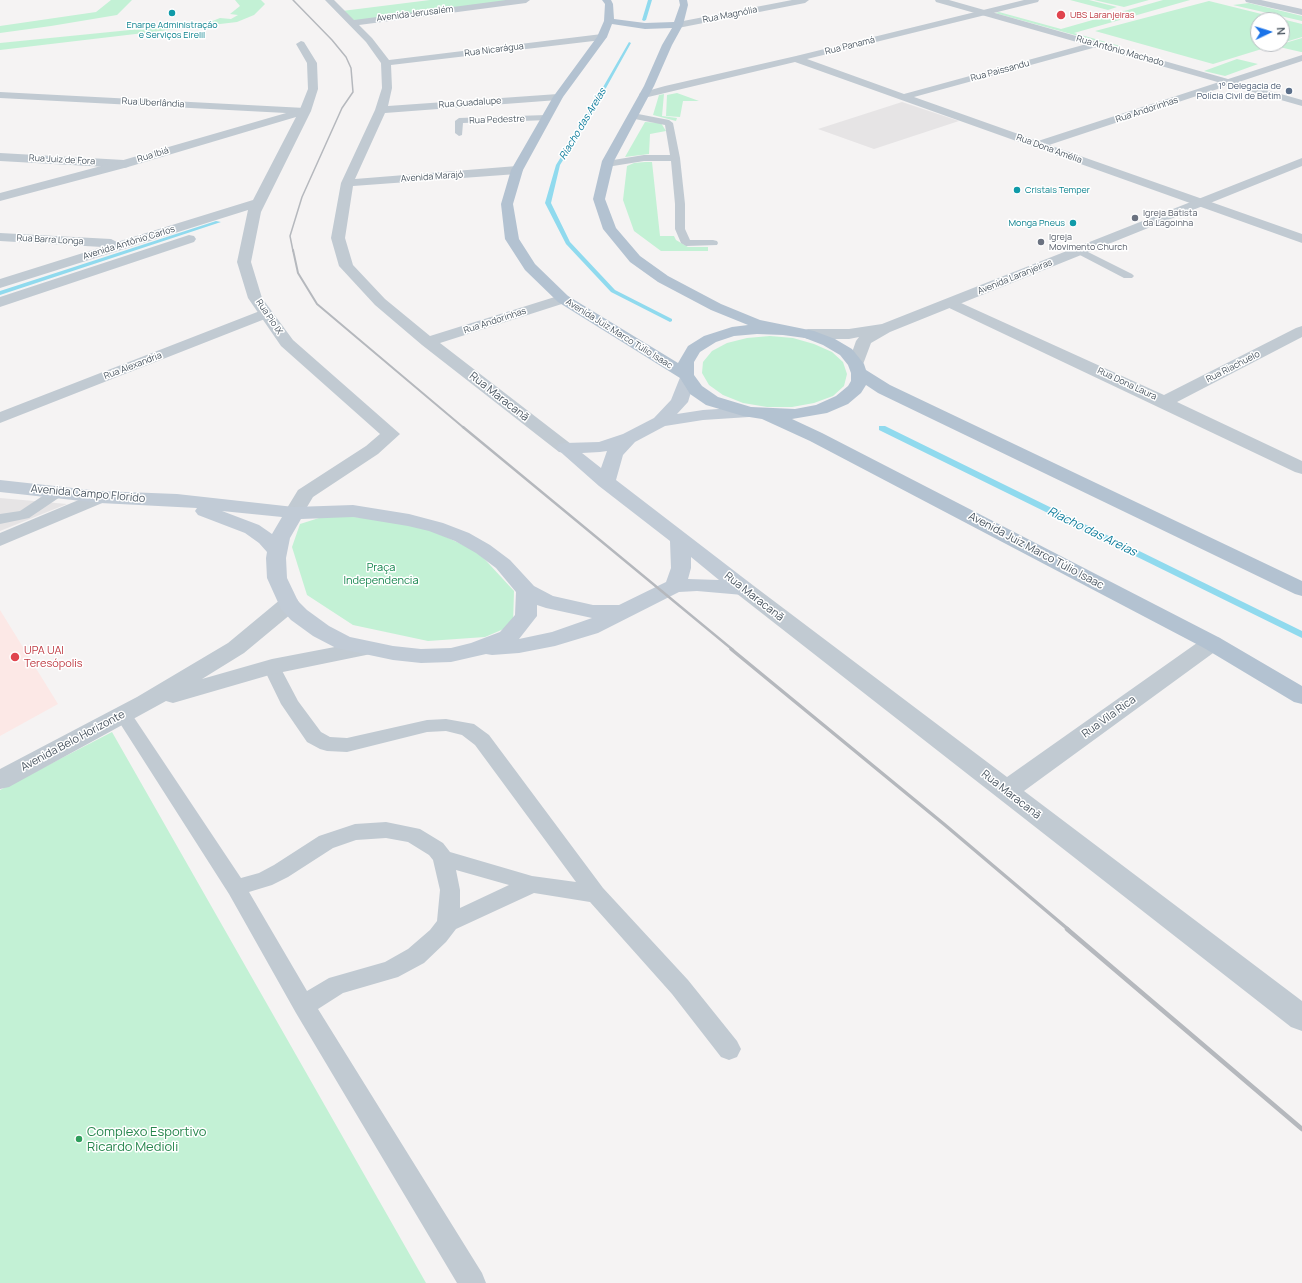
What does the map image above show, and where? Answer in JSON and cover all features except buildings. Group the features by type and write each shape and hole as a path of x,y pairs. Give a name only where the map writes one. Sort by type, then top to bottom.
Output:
{"main road":[{"name":"Avenida Juiz Marco Túlio Isaac","path":"606,0 609,4 608,36 558,97 518,170 507,204 512,239 530,267 562,299 686,377 696,390 712,401 757,413 816,437 1212,643 1302,696"},
{"path":"683,0 684,5 678,25 663,42 646,91 608,164 599,199 610,229 636,259 664,279 716,307 754,323 808,334 830,342 846,352 858,368 884,389 1302,589"},
{"path":"609,21 645,26 678,25"},
{"path":"565,448 600,447 630,438 660,422 679,402 686,377 686,362 694,349 710,339 732,332 757,329 783,330"},
{"path":"660,422 703,415 801,413 821,409 842,400 855,389 859,381 858,368"},
{"path":"606,482 614,454 630,438"},
{"name":"Rua Maracanã","path":"565,448 606,482 743,588"},
{"name":"Avenida Campo Florido","path":"0,486 100,497 177,500"},
{"path":"177,500 294,513 353,511 409,520 436,527 462,537 484,549 502,564 527,591 546,601 593,612 623,612"},
{"path":"177,500 252,529 266,539 277,550"},
{"path":"294,513 280,538 276,558 277,578 288,604 299,615 321,631 344,643 393,653 422,656 451,655 477,650 519,646 555,639 590,628 675,586 697,585 743,588"},
{"path":"675,586 681,568 680,540"},
{"path":"477,650 508,637 526,616 527,591"}],"street":[{"path":"329,0 370,40 386,63"},
{"name":"Avenida Jerusalém","path":"352,22 526,0"},
{"name":"Rua Magnólia","path":"678,25 805,0"},
{"name":"Rua Antônio Machado","path":"939,0 1302,103"},
{"name":"Rua Panamá","path":"646,91 665,89 796,59 1035,0"},
{"path":"1252,0 1302,12"},
{"path":"339,10 354,8"},
{"name":"Rua Nicarágua","path":"386,63 608,36"},
{"name":"Rua Pio IX","path":"294,513 305,494 372,450 391,434 287,343 265,314 256,298 244,262 253,218 258,203 305,111 314,89 312,63 301,44"},
{"name":"Rua Paissandu","path":"904,97 1097,44"},
{"name":"Rua Andorinhas","path":"1037,145 1302,58"},
{"name":"Rua Dona Amélia","path":"796,59 1302,239"},
{"name":"Rua Maracanã","path":"386,63 387,88 381,110 347,183 338,238 346,266 380,302 428,342 565,448"},
{"name":"Rua Uberlândia","path":"0,95 305,111"},
{"name":"Rua Guadalupe","path":"381,110 558,97"},
{"name":"Rua Ibiá","path":"0,198 124,164 305,111"},
{"name":"Rua Juiz de Fora","path":"0,157 124,164"},
{"name":"Avenida Laranjeiras","path":"858,368 864,341 884,329 1302,162"},
{"name":"Avenida Marajó","path":"347,183 518,170"},
{"name":"Avenida Antônio Carlos","path":"0,284 258,203"},
{"path":"223,228 253,218"},
{"name":"Avenida Antônio Carlos","path":"0,302 201,235"},
{"name":"Rua Barra Longa","path":"0,237 124,244"},
{"name":"Rua Andorinhas","path":"428,342 562,299"},
{"name":"Rua Dona Laura","path":"950,303 1302,468"},
{"name":"Rua Alexandria","path":"0,418 265,314"},
{"name":"Avenida Laranjeiras","path":"808,334 848,334 884,329"},
{"name":"Rua Riachuelo","path":"1164,402 1302,331"},
{"path":"0,540 100,497"},
{"name":"Rua Maracanã","path":"743,588 1302,1018"},
{"path":"145,703 236,648 288,604"},
{"name":"Rua Vila Rica","path":"1006,791 1212,643"},
{"path":"145,703 272,666 366,648"},
{"name":"Avenida Belo Horizonte","path":"0,780 145,703"}],"lane":[{"path":"633,116 669,123 675,158 680,204 680,229 686,243 713,243"},
{"name":"Rua Pedestre","path":"459,133 459,121 546,118"},
{"path":"608,164 644,158 675,158"},
{"path":"1080,251 1128,276"},
{"path":"0,519 24,515 58,492"},
{"path":"272,666 290,704 314,738 327,744 347,745 428,726 446,725 467,729 482,740 596,894 680,987 729,1049"},
{"path":"123,714 236,888 304,1006 472,1283"},
{"path":"236,888 265,879 281,871 326,842 355,832 386,830 413,835 436,849 443,858 450,890 448,923"},
{"path":"443,858 532,884 596,894"},
{"path":"304,1006 337,985 390,970 416,956 438,936 448,923 532,884"}],"shaded area":[{"path":"902,102 959,121 874,149 818,129"},
{"path":"0,498 67,504 0,531"},
{"name":"UPA UAI Teresópolis","path":"0,610 58,704 0,736"}],"green space":[{"path":"111,0 132,0 117,15 0,33 0,26 96,12"},
{"path":"235,0 261,0 265,4 254,15 237,22 0,50 0,43 210,22 220,18 231,19 238,15 230,14 240,6"},
{"path":"430,0 513,0 354,21 342,11"},
{"path":"1070,0 1089,0 1117,7 1108,10"},
{"path":"1094,0 1149,0 1124,7"},
{"path":"1163,0 1190,0 1074,33 1120,46 1118,47 995,13 999,12 1061,29"},
{"path":"1209,1 1253,12 1250,12 1250,52 1252,52 1213,64 1095,31"},
{"path":"1249,3 1286,12 1263,12 1233,5"},
{"path":"1290,13 1302,16 1302,21 1290,18"},
{"path":"1290,21 1302,24 1302,37 1290,41"},
{"path":"1302,38 1302,52 1290,49 1290,42"},
{"path":"1237,59 1258,64 1225,76 1204,71"},
{"path":"677,93 699,101 683,101 680,117 666,116 667,95"},
{"path":"664,94 662,116 677,118 676,121 653,115 659,95"},
{"path":"645,122 661,123 666,131 650,134 649,154 625,157"},
{"path":"652,162 660,236 674,236 676,240 688,247 708,247 708,251 661,251 634,231 623,200 627,166 634,163"},
{"path":"770,336 793,338 814,344 832,352 843,362 847,374 844,386 833,396 814,403 792,407 767,407 743,403 723,395 709,385 702,373 703,362 712,351 727,343 747,338"},
{"name":"Praça Independencia","path":"336,516 387,519 425,527 478,552 514,591 513,625 485,637 428,641 353,625 307,595 292,547 300,524 319,518"},
{"path":"112,732 426,1283 0,1283 0,790"}],"waterway":[{"name":"Riacho das Areias","path":"644,20 650,0"},
{"name":"Riacho das Areias","path":"629,43 589,115 558,165 548,203 568,243 613,291 670,320"},
{"path":"0,293 218,222"},
{"name":"Riacho das Areias","path":"882,428 1302,635"}],"railway":[{"path":"293,0 332,40 346,57 351,68 353,92 342,108 302,197 290,236 293,251"},
{"path":"293,250 298,273 317,304 464,428"},
{"path":"463,427 733,650"},
{"path":"731,649 945,825 1069,930"},
{"path":"1067,929 1302,1129"}],"place":[{"name":"Enarpe Administração e Serviços EireliI","path":"172,13"},
{"name":"UBS Laranjeiras","path":"1061,15"},
{"name":"1° Delegacia de Polícia Civil de Betim","path":"1289,91"},
{"name":"Cristais Temper","path":"1017,190"},
{"name":"Igreja Batista da Lagoinha","path":"1135,218"},
{"name":"Monga Pneus","path":"1073,223"},
{"name":"Igreja Movimento Church","path":"1041,242"},
{"name":"UPA UAI Teresópolis","path":"15,657"},
{"name":"Complexo Esportivo Ricardo Medioli","path":"79,1139"}]}
